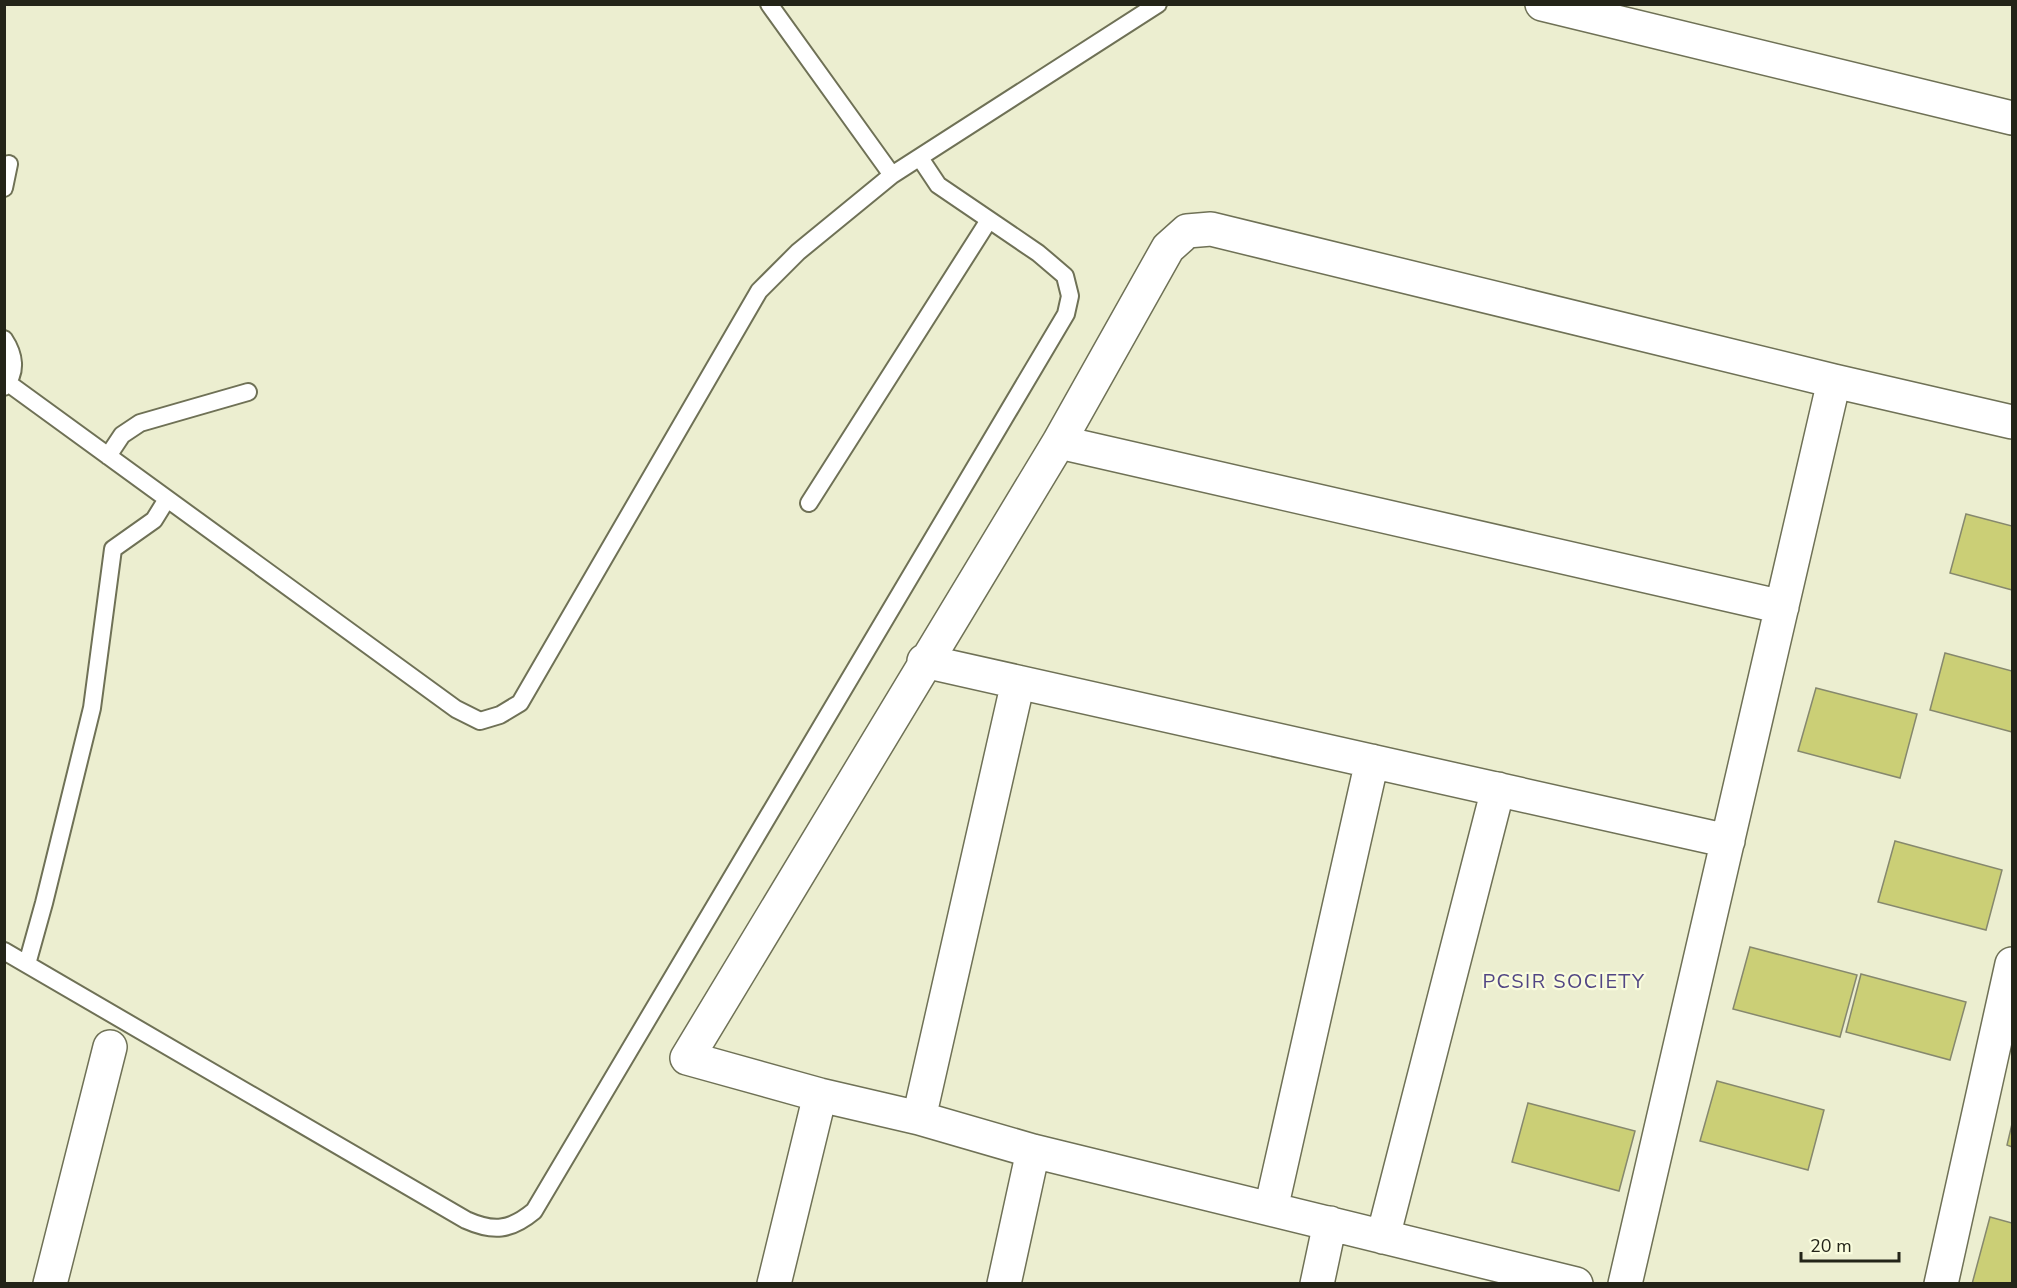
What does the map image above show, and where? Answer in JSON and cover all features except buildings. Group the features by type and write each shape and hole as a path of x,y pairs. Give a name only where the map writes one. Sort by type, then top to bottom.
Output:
{"street":[{"path":"1542,4 2013,118"},
{"path":"1576,1284 1032,1151 920,1118 820,1095 687,1058 924,661 1059,442 1168,248 1187,231 1211,229 1834,381 2013,422"},
{"path":"1625,1284 1834,381"},
{"path":"1059,442 1782,607"},
{"path":"924,661 1728,841"},
{"path":"920,1118 1018,682"},
{"path":"1270,1209 1372,761"},
{"path":"1383,1237 1498,789"},
{"path":"1941,1284 2013,964"},
{"path":"50,1284 110,1047"},
{"path":"774,1284 820,1095"},
{"path":"1004,1284 1032,1151"},
{"path":"1317,1284 1330,1223"}],"lane":[{"path":"769,4 892,175"},
{"path":"4,339 12,351 14,367 6,385 108,456 456,709 480,721 500,716 520,703 759,291 798,252 892,175 1158,4"},
{"path":"4,951 466,1220 485,1228 520,1223 534,1211 1066,314 1070,296 1065,276 938,185 920,158"},
{"path":"4,188 9,164"},
{"path":"809,503 989,220"},
{"path":"108,456 122,435 140,423 248,392"},
{"path":"27,964 92,708 113,549 154,520 167,499"}],"district":[{"name":"PCSIR SOCIETY","path":"1564,981"}]}
